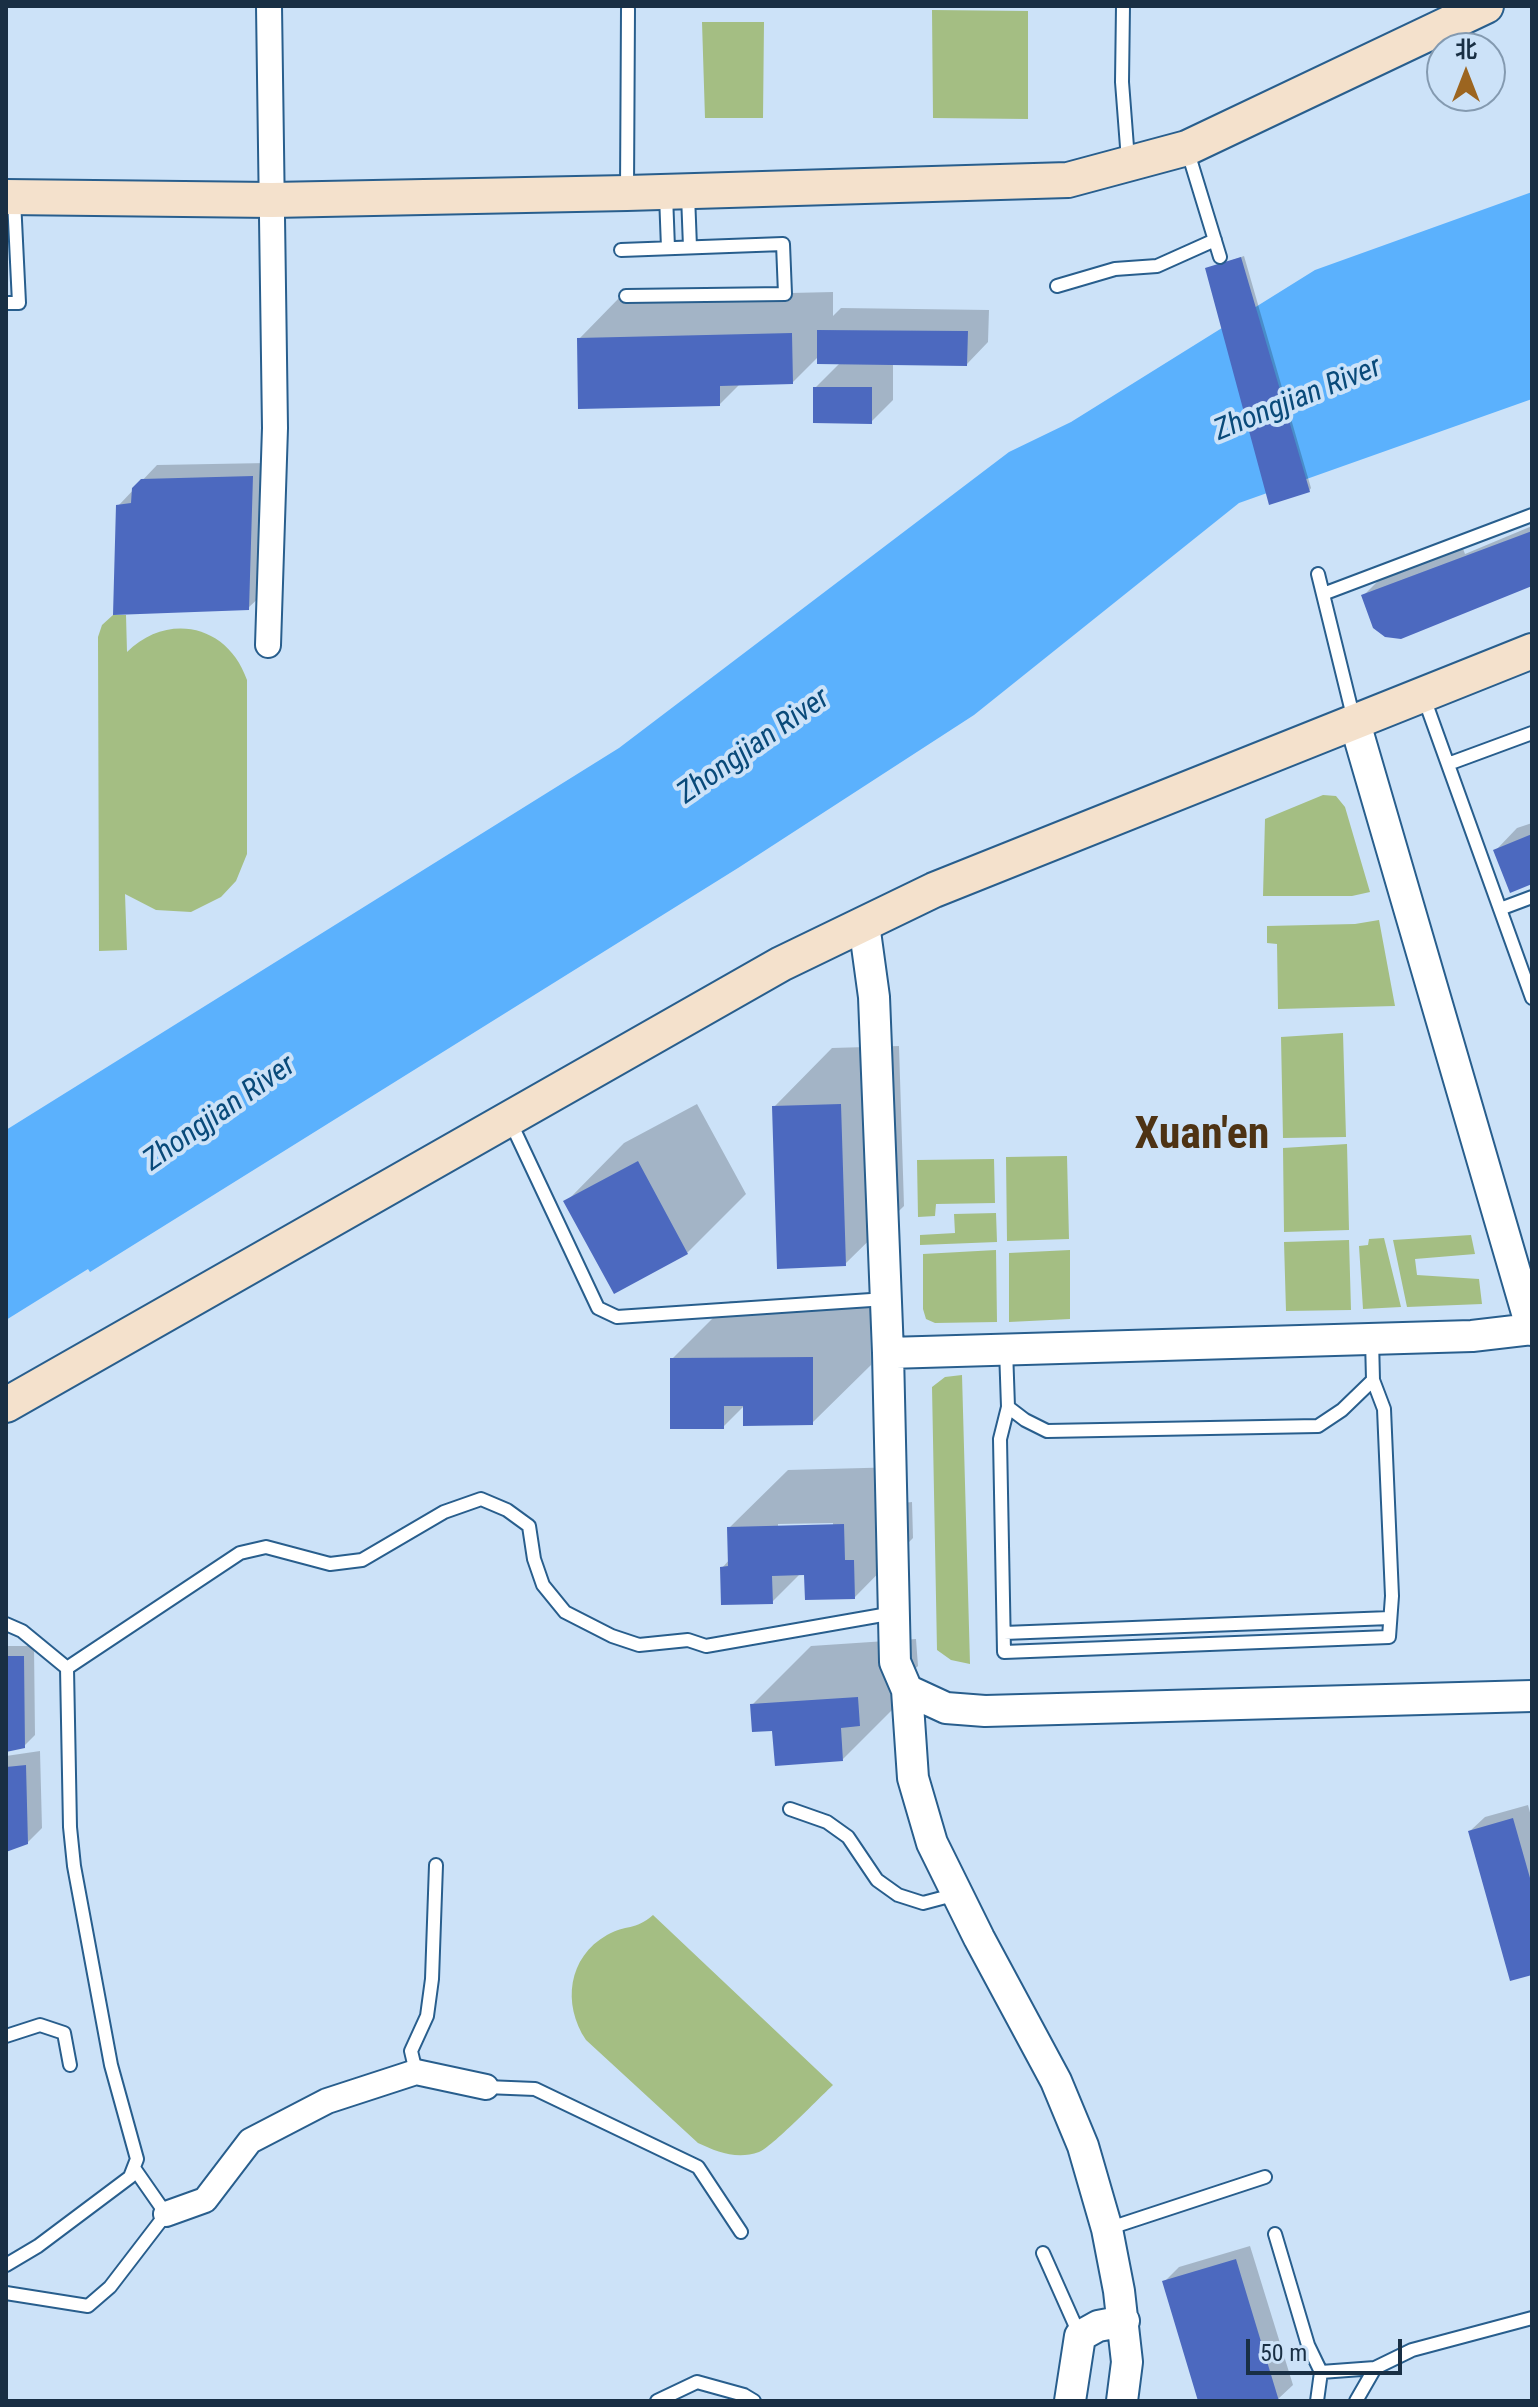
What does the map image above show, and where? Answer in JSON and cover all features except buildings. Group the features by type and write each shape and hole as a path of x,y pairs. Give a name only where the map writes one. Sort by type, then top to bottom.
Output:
{"main road":[{"path":"10,197 272,200 1068,180 1187,148 1486,6"},
{"path":"6,1405 781,964 934,890 1532,651"}],"street":[{"path":"268,645 275,428 269,6"},
{"path":"888,1353 1472,1336 1532,1330 1355,723"},
{"path":"864,924 874,997 888,1353 895,1662 907,1690 913,1778 932,1843 1056,2081 1083,2146 1107,2229 1124,2331 1127,2362 1122,2401"},
{"path":"907,1690 946,1708 985,1711 1532,1696"},
{"path":"166,2214 205,2200 250,2141 327,2101 416,2072 486,2087"},
{"path":"1070,2401 1080,2336 1098,2326 1124,2331"}],"lane":[{"path":"1123,6 1122,82 1128,164"},
{"path":"627,193 628,9"},
{"path":"1187,148 1220,257"},
{"path":"677,191 690,247"},
{"path":"668,248 677,191"},
{"path":"6,303 19,303 10,197"},
{"path":"1057,286 1115,269 1157,266 1215,240"},
{"path":"621,250 783,244 785,294 626,296"},
{"path":"1323,594 1532,515"},
{"path":"1318,574 1355,723"},
{"path":"1423,695 1532,998"},
{"path":"1448,764 1532,733"},
{"path":"1500,909 1532,897"},
{"path":"509,1119 598,1308 617,1317 886,1299"},
{"path":"1006,1349 1008,1407 1000,1439 1004,1652 1389,1637 1392,1596 1384,1409 1373,1380 1372,1339"},
{"path":"1008,1407 1047,1431 1318,1426 1342,1410 1373,1380"},
{"path":"67,1668 240,1553 266,1547 330,1564 362,1560 444,1512 481,1499 507,1510 529,1526 534,1559 543,1585 565,1612 612,1636 639,1645 688,1640 706,1646 894,1613"},
{"path":"1004,1633 1390,1618"},
{"path":"6,1624 22,1631 67,1668 70,1827 74,1866 111,2065 137,2159 130,2177 38,2246 6,2265"},
{"path":"790,1809 827,1822 848,1837 877,1880 898,1895 923,1903 957,1894"},
{"path":"416,2072 411,2051 427,2016 432,1979 436,1865"},
{"path":"6,2036 40,2025 64,2033 70,2065"},
{"path":"486,2087 535,2089 698,2167 741,2232"},
{"path":"6,2293 88,2306 110,2287 166,2214 134,2168"},
{"path":"1107,2229 1265,2177"},
{"path":"1275,2234 1308,2345 1321,2372 1317,2401"},
{"path":"1043,2253 1080,2336"},
{"path":"1321,2372 1375,2368 1412,2350 1532,2318"},
{"path":"1356,2401 1375,2368"},
{"path":"657,2401 697,2382 744,2395 754,2401"}],"green space":[{"path":"932,10 1028,11 1028,119 933,118"},
{"path":"702,22 764,22 763,118 705,118"},
{"path":"113,615 126,615 127,652 143,639 160,632 195,630 226,646 238,661 247,680 247,854 236,881 221,897 191,912 156,910 125,894 127,950 99,951 98,637 102,625"},
{"path":"1323,795 1336,796 1345,807 1370,892 1352,896 1263,896 1265,819"},
{"path":"1379,920 1395,1006 1278,1009 1277,944 1267,943 1267,926 1355,924"},
{"path":"1343,1033 1346,1137 1283,1138 1281,1037"},
{"path":"1347,1144 1349,1230 1284,1232 1283,1148"},
{"path":"1067,1156 1069,1239 1007,1241 1006,1157"},
{"path":"994,1159 995,1203 936,1204 935,1216 918,1217 917,1160"},
{"path":"996,1213 997,1242 920,1245 920,1235 955,1233 954,1214"},
{"path":"1471,1235 1475,1254 1415,1259 1417,1275 1479,1279 1482,1304 1407,1307 1393,1240"},
{"path":"1384,1238 1401,1307 1363,1309 1359,1246 1368,1245 1369,1239"},
{"path":"1349,1240 1351,1310 1286,1311 1284,1242"},
{"path":"996,1250 997,1322 935,1323 926,1319 923,1309 923,1254"},
{"path":"1070,1250 1070,1319 1009,1322 1009,1253"},
{"path":"962,1375 970,1664 951,1660 937,1650 932,1387 945,1377"},
{"path":"653,1915 833,2085 759,2152 735,2155 698,2143 586,2040 578,2026 572,1997 573,1982 584,1956 607,1935 641,1923"}],"water":[{"name":"Zhongjian River","path":"1532,192 1532,399 1239,503 974,715 738,868 90,1272 88,1269 6,1320 6,1130 619,748 1009,452 1071,422 1315,270"}],"district":[{"name":"Xuan'en","path":"1202,1137"}]}
